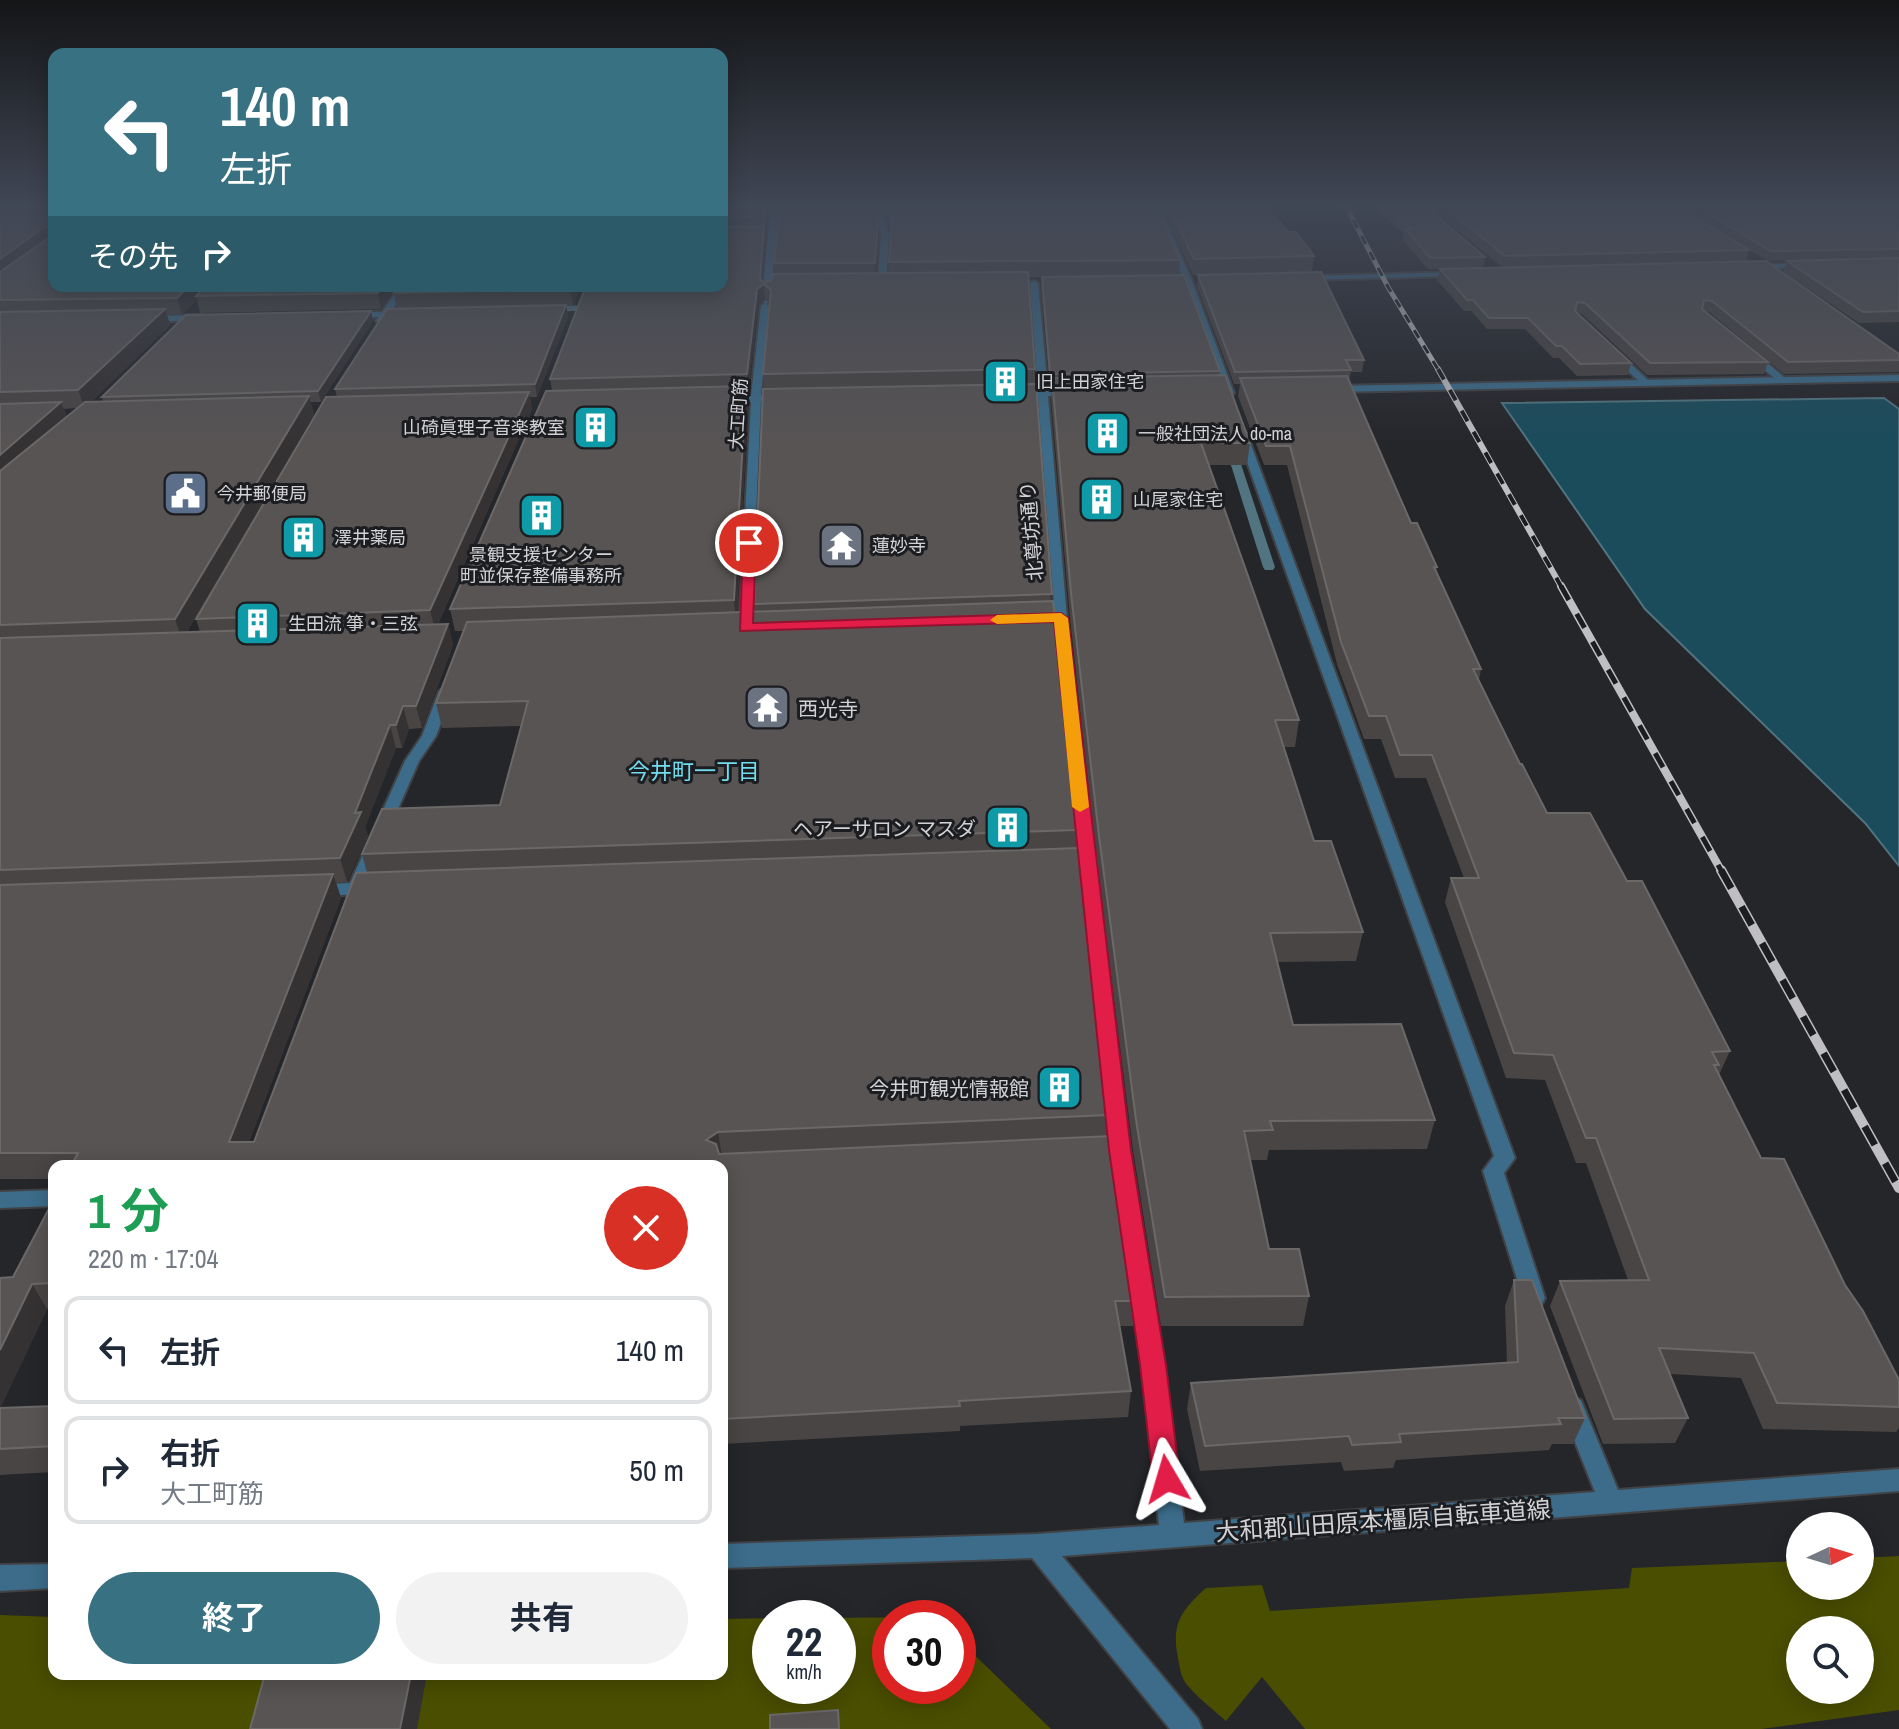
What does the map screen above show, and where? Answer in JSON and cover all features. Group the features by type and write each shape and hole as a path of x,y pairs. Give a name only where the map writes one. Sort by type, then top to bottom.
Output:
{"street":[{"path":"768,285 782,285"},
{"name":"大工町筋","path":"745,628 756,398 768,285"},
{"name":"北尊坊通り","path":"1035,285 1053,618 1078,865 1112,1150 1153,1365 1173,1536"},
{"path":"1189,285 1505,1158 1493,1171 1539,1314"},
{"path":"376,328 400,292"},
{"path":"176,329 198,307"},
{"path":"339,315 414,314"},
{"path":"140,319 217,317"},
{"path":"1738,344 1782,380"},
{"path":"1611,350 1646,383"},
{"path":"1321,389 1899,378"},
{"path":"1009,394 1088,393"},
{"path":"711,399 788,398"},
{"path":"730,628 761,627"},
{"path":"353,894 412,761 429,736 450,680"},
{"path":"294,890 353,894 388,886"},
{"path":"0,1200 48,1198"},
{"path":"1565,1386 1611,1502"},
{"name":"大和郡山田原本橿原自転車道線","path":"728,1556 1038,1546 1899,1480"},
{"path":"1038,1546 1188,1729"},
{"path":"0,1578 48,1576"}],"shaded area":[{"path":"1899,1556 1899,1710 1761,1729 1305,1729 1262,1677 1226,1721 1186,1684 1181,1674 1176,1646 1177,1627 1184,1611 1206,1588 1262,1585 1270,1611 1629,1588 1632,1568 1786,1562 1786,1600 1874,1600 1874,1557"},
{"path":"0,1615 48,1617 48,1680 728,1680 728,1619 752,1618 752,1704 856,1704 856,1618 872,1618 872,1704 976,1704 976,1656 1051,1729 0,1729"}],"water":[{"path":"1884,398 1899,409 1899,866 1865,823 1645,609 1502,403"}],"building":[{"path":"0,285 48,285 48,292 183,292 177,298 0,300"},
{"path":"728,285 763,285 757,289 747,374 550,379 584,292 728,292"},
{"path":"765,285 1029,285 1035,369 763,374 771,290"},
{"path":"1043,285 1188,285 1220,371 1050,374"},
{"path":"1202,285 1327,285 1364,360 1346,360 1351,370 1235,372"},
{"path":"1454,285 1800,285 1899,354 1899,360 1788,362 1712,301 1704,300 1702,309 1768,362 1650,363 1585,303 1577,302 1575,311 1631,363 1580,364 1562,346 1556,346 1528,318 1489,318 1473,300 1467,300"},
{"path":"1822,285 1899,285 1899,311 1863,312"},
{"path":"200,292 379,292 378,293 196,296"},
{"path":"566,305 535,384 335,389 387,309"},
{"path":"165,309 78,390 0,392 0,312"},
{"path":"371,311 318,391 102,397 186,315"},
{"path":"1225,375 1250,443 1201,443 1299,720 1275,720 1314,841 1331,841 1363,932 1270,933 1293,1025 1401,1024 1435,1120 1270,1121 1273,1130 1244,1131 1269,1249 1299,1249 1309,1296 1165,1297 1136,1120 1071,593 1052,378"},
{"path":"1347,376 1411,523 1417,523 1437,567 1434,567 1481,669 1473,669 1520,764 1547,813 1590,813 1627,881 1642,881 1730,1051 1712,1052 1719,1065 1714,1065 1761,1158 1784,1159 1845,1285 1863,1311 1899,1380 1899,1407 1777,1403 1754,1353 1659,1348 1688,1418 1614,1419 1560,1281 1649,1280 1596,1138 1586,1138 1553,1055 1514,1053 1451,878 1479,878 1432,755 1400,755 1386,716 1369,716 1341,642 1290,446 1266,446 1240,378"},
{"path":"1036,384 1052,594 754,604 763,389"},
{"path":"746,386 734,600 450,609 546,391"},
{"path":"529,392 430,610 196,619 326,397"},
{"path":"309,396 175,619 0,625 0,471 85,402"},
{"path":"61,402 0,455 0,404"},
{"path":"1053,601 1076,830 362,854 382,809 500,805 528,701 436,703 467,622"},
{"path":"448,624 416,706 403,706 396,725 390,725 355,813 361,812 340,858 0,870 0,638"},
{"path":"1078,848 1108,1115 718,1132 706,1140 716,1144 719,1154 1111,1136 1136,1301 1115,1301 1131,1391 959,1401 960,1406 728,1419 728,1160 74,1160 78,1153 0,1153 0,885 333,874 229,1142 254,1142 356,873"},
{"path":"48,1210 48,1283 32,1284 0,1350 0,1278 13,1277"},
{"path":"1514,1280 1532,1280 1585,1418 1558,1418 1561,1424 1399,1434 1401,1442 1352,1445 1349,1436 1205,1446 1191,1383 1518,1362"},
{"path":"48,1406 48,1446 0,1449 0,1408"},
{"path":"263,1680 410,1680 400,1729 250,1729"},
{"path":"838,1710 839,1729 770,1729 770,1715"}],"waterway":[{"path":"546,309 599,308"},
{"path":"1230,446 1269,567"}],"railway":[{"path":"1387,285 1439,371"},
{"path":"1438,369 1562,588"},
{"path":"1561,586 1722,872"},
{"path":"1721,870 1899,1188"}],"slow traffic":[{"path":"997,620 1061,618 1080,807"}],"place":[{"name":"旧上田家住宅","path":"1005,381"},
{"name":"山碕眞理子音楽教室","path":"596,427"},
{"name":"一般社団法人 do-ma","path":"1107,433"},
{"name":"今井郵便局","path":"186,493"},
{"name":"山尾家住宅","path":"1102,499"},
{"name":"景観支援センター 町並保存整備事務所","path":"541,516"},
{"name":"澤井薬局","path":"303,537"},
{"name":"蓮妙寺","path":"841,545"},
{"name":"生田流 箏・三弦","path":"257,623"},
{"name":"西光寺","path":"767,708"},
{"name":"ヘアーサロン マスダ","path":"1007,828"},
{"name":"今井町観光情報館","path":"1060,1088"}],"district":[{"name":"今井町一丁目","path":"694,771"}],"route":[{"path":"749,543 745,628 1061,618 1120,1150 1167,1479"}]}
